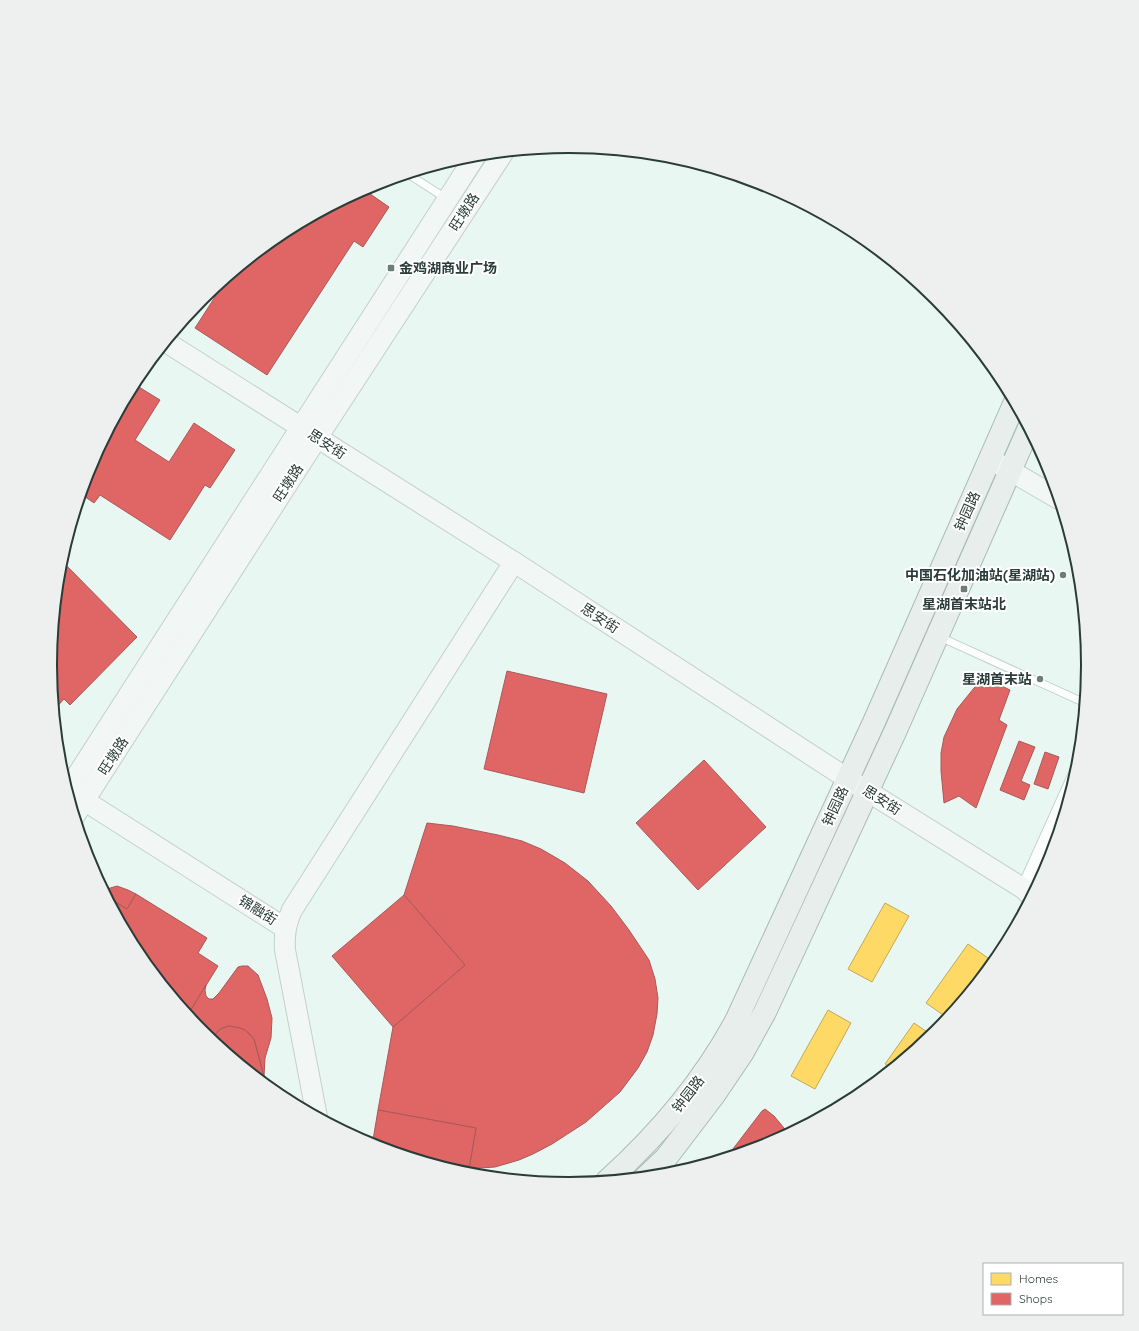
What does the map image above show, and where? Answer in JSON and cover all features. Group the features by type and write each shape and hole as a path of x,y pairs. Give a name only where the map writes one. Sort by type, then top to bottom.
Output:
{"main road":[{"name":"钟园路","path":"612,1176 659,1130 697,1083 724,1042 748,996 881,708 1012,408"},
{"name":"钟园路","path":"652,1171 666,1158 681,1140 731,1070 754,1032 937,636 1026,433"}],"street":[{"name":"旺墩路","path":"79,808 317,438 500,158"},
{"name":"旺墩路","path":"71,784 471,163"},
{"name":"思安街","path":"170,345 514,562 848,779 1028,893"},
{"path":"990,459 1053,496"},
{"path":"285,928 292,910 514,562"},
{"name":"锦融街","path":"79,808 285,928 285,950 316,1110"},
{"path":"1028,893 1060,814"}],"lane":[{"path":"413,177 448,199"},
{"path":"937,636 1081,701"}],"building: Homes":[{"path":"885,903 909,916 872,982 848,969"},
{"path":"968,944 988,958 963,993 944,1015 926,1003"},
{"path":"828,1010 851,1023 815,1089 791,1076"},
{"path":"914,1023 927,1032 888,1066 885,1064"}],"building: Shops":[{"path":"370,194 389,207 363,247 354,241 267,375 195,328 217,294 258,259 285,239 313,222"},
{"path":"139,387 160,400 135,440 169,462 194,423 235,450 210,488 205,485 170,540 100,495 94,503 85,497 96,469 110,439"},
{"path":"67,566 137,637 70,705 64,699 59,705 57,666 58,632 61,599"},
{"path":"507,671 607,694 584,793 484,769"},
{"path":"983,677 1010,690 999,720 1007,725 976,808 959,796 944,803 941,753 944,737 957,709"},
{"path":"1019,741 1035,747 1021,781 1030,785 1024,800 1000,790"},
{"path":"1045,752 1059,757 1048,789 1034,784"},
{"path":"704,760 766,827 698,890 636,823"},
{"path":"427,823 453,826 522,841 541,849 565,863 588,881 611,906 649,960 655,979 658,998 653,1035 647,1052 638,1068 620,1092 586,1122 552,1144 519,1160 495,1167 469,1168 476,1128 378,1110 393,1027 465,965 404,895"},
{"path":"117,886 136,894 127,909 115,902 108,889"},
{"path":"136,894 207,938 198,953 218,966 191,1010 143,950 115,902 127,909"},
{"path":"404,895 465,965 393,1027 332,956"},
{"path":"248,966 258,975 272,1018 271,1038 265,1058 264,1076 254,1039 249,1033 240,1028 229,1026 220,1029 215,1035 191,1010 206,985 206,996 209,999 213,999 238,967"},
{"path":"229,1026 240,1028 245,1030 254,1039 264,1076 215,1035 220,1029"},
{"path":"765,1109 774,1116 786,1130 731,1152"},
{"path":"378,1110 476,1128 469,1168 437,1161 373,1139"}],"place":[{"name":"金鸡湖商业广场","path":"391,268"},
{"name":"中国石化加油站(星湖站)","path":"1063,575"},
{"name":"星湖首末站北","path":"964,589"},
{"name":"星湖首末站","path":"1040,679"}]}
